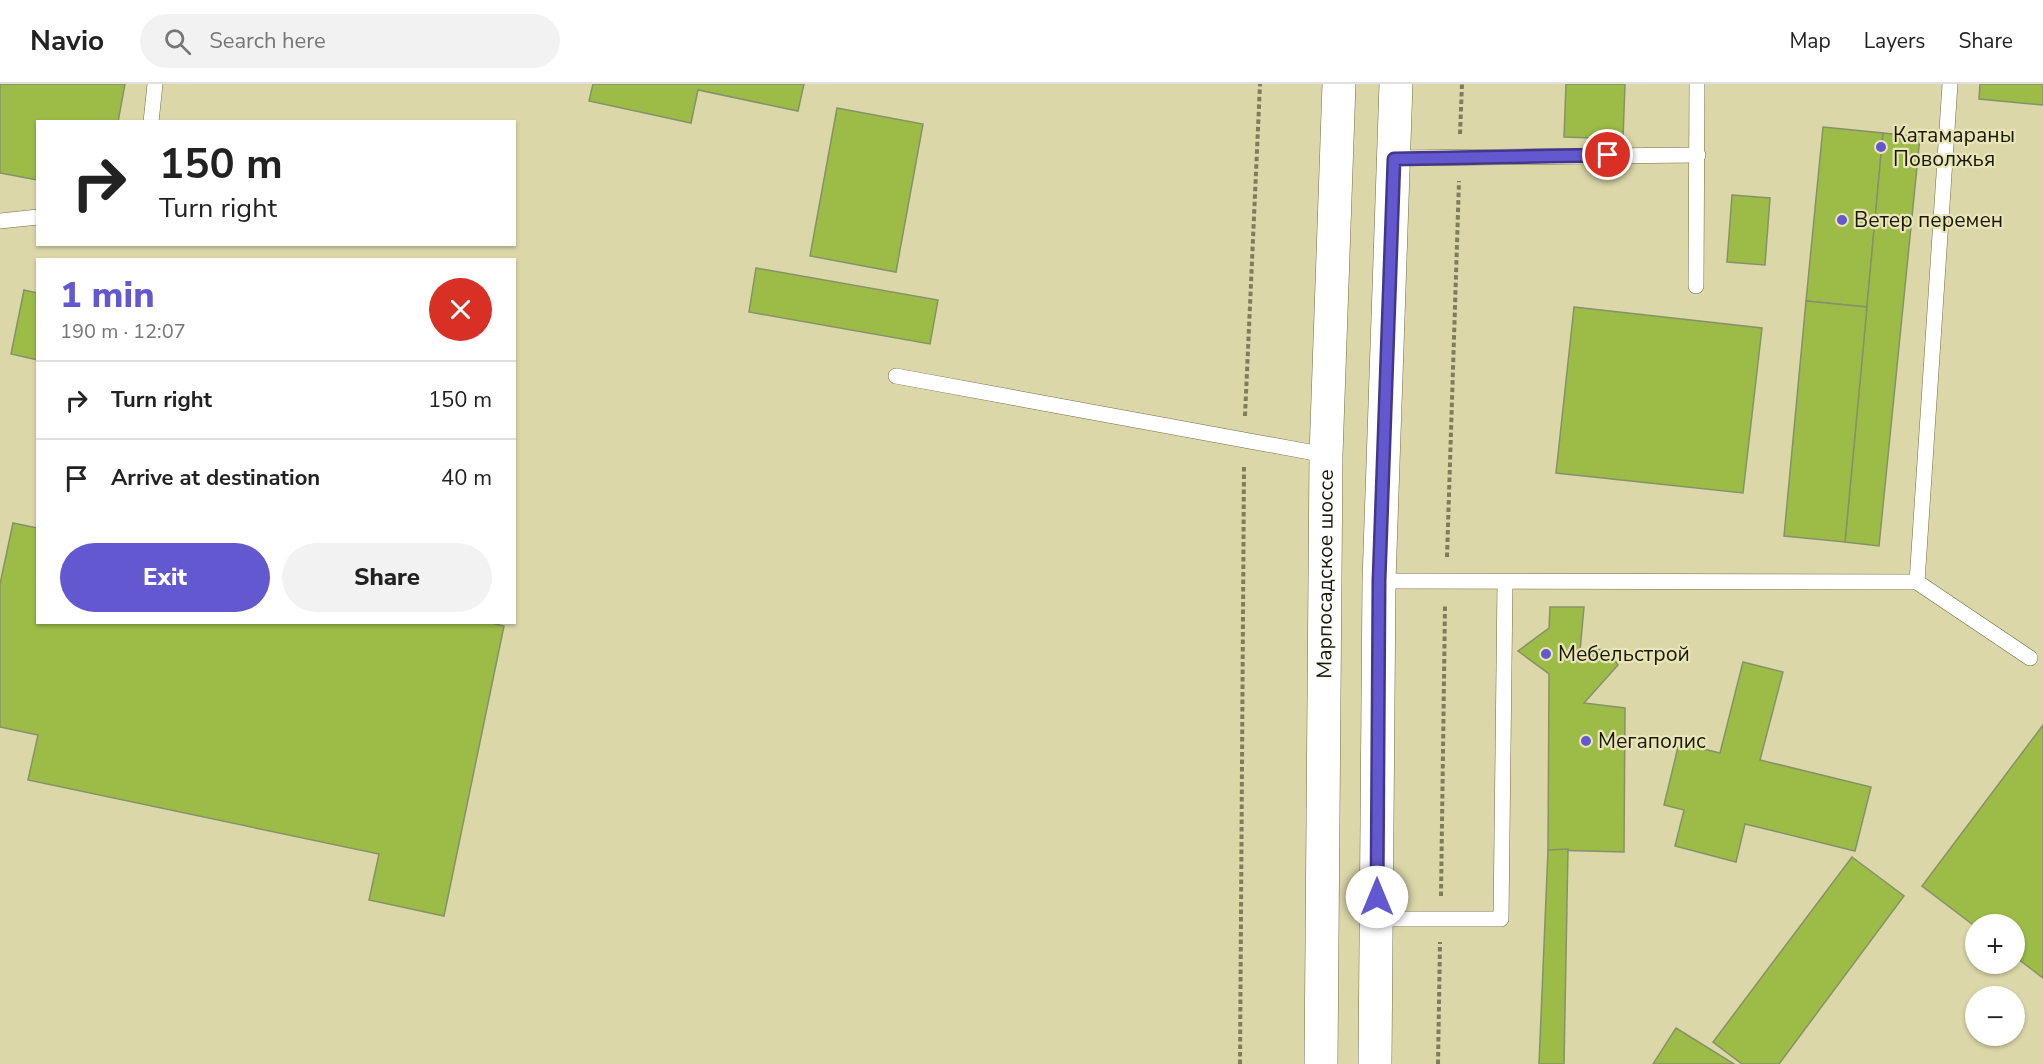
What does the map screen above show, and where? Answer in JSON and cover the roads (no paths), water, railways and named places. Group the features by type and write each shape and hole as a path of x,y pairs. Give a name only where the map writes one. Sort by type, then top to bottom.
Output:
{"main road":[{"name":"Марпосадское шоссе","path":"1321,1064 1326,455 1339,84"},
{"path":"1375,1064 1379,581 1396,84"}],"lane":[{"path":"151,120 154,84"},
{"path":"1696,286 1697,84"},
{"path":"1917,582 1950,84"},
{"path":"1394,159 1698,155"},
{"path":"0,221 36,217"},
{"path":"896,376 1326,455"},
{"path":"1379,581 1917,582 2030,658"},
{"path":"1376,919 1501,919 1505,583"}],"place":[{"name":"Катамараны Поволжья","path":"1881,147"},
{"name":"Ветер перемен","path":"1842,220"},
{"name":"Мебельстрой","path":"1546,654"},
{"name":"Мегаполис","path":"1586,741"}]}
